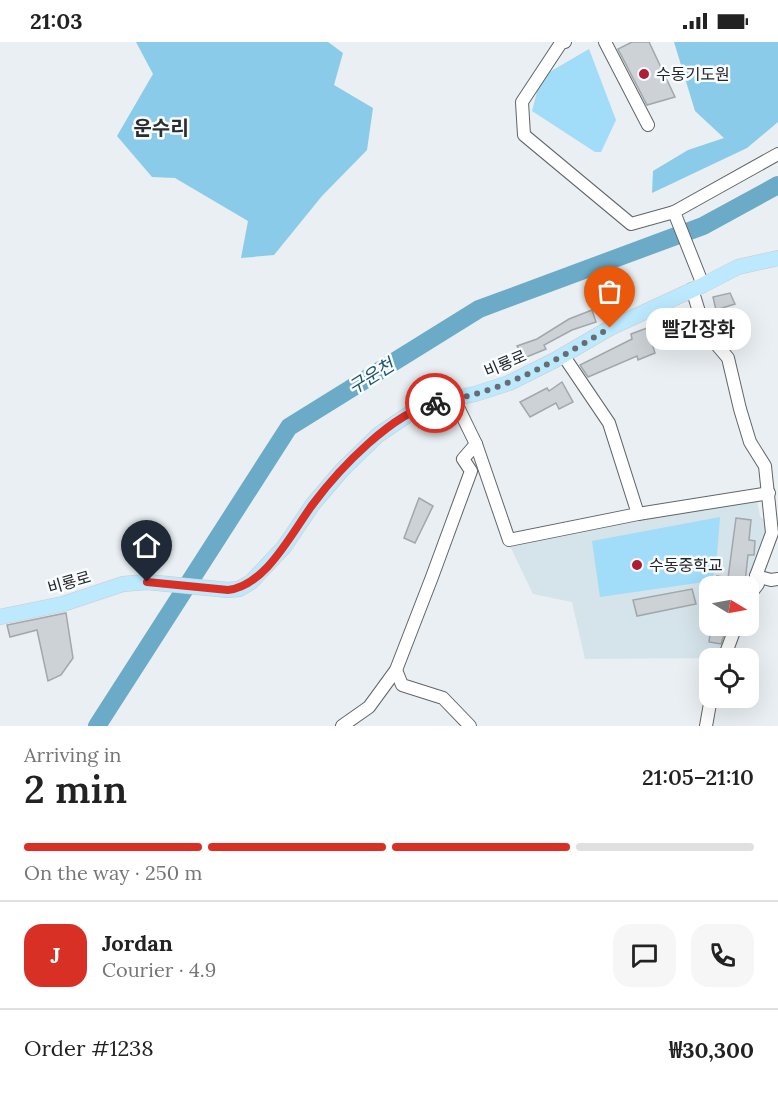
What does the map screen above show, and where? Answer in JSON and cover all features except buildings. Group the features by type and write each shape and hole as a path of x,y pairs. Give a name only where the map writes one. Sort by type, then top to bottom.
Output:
{"main road":[{"name":"비룡로","path":"0,617 63,604 123,584 147,582 228,590 239,589 251,582 284,547 313,504 342,470 378,435 412,412 431,404 509,383 698,283 738,267 778,258"}],"street":[{"path":"565,42 561,43 522,102 524,135 631,224 675,214 778,154"},
{"path":"605,42 648,125"},
{"path":"675,214 698,283 705,331 728,358 750,442 765,466 775,519 772,534 756,576"},
{"path":"563,355 609,423 638,514"},
{"path":"454,399 476,444 509,540 638,514 770,494"},
{"path":"342,726 369,707 396,670 471,471 463,459 476,444"},
{"path":"759,577 778,579"},
{"path":"396,670 402,685 443,698 470,726"},
{"path":"706,726 709,708"}],"shaded area":[{"path":"136,42 328,42 343,53 334,85 373,108 367,150 322,196 274,255 241,258 248,221 175,178 152,177 117,136 153,74"},
{"path":"674,42 778,42 778,122 747,148 652,193 653,171 688,150 724,138 695,111"},
{"path":"589,49 616,120 601,152 595,152 532,111 541,77"},
{"name":"수동중학교","path":"757,501 760,516 766,522 763,545 751,576 699,576 699,636 729,636 723,648 699,648 699,658 585,659 572,602 533,594 510,546 510,539"},
{"path":"720,517 716,567 713,576 699,576 699,583 600,597 592,541"}],"waterway":[{"name":"구운천","path":"97,726 289,427 479,309 703,226 778,185"}],"way so far":[{"path":"435,403 509,383 610,328"}],"place":[{"name":"수동기도원","path":"644,74"},
{"name":"빨간장화","path":"610,328"},
{"name":"수동중학교","path":"637,565"}],"district":[{"name":"운수리","path":"161,127"}],"route":[{"path":"147,582 228,590 239,589 251,582 284,547 313,504 356,455 378,435 412,412 435,403"}]}
